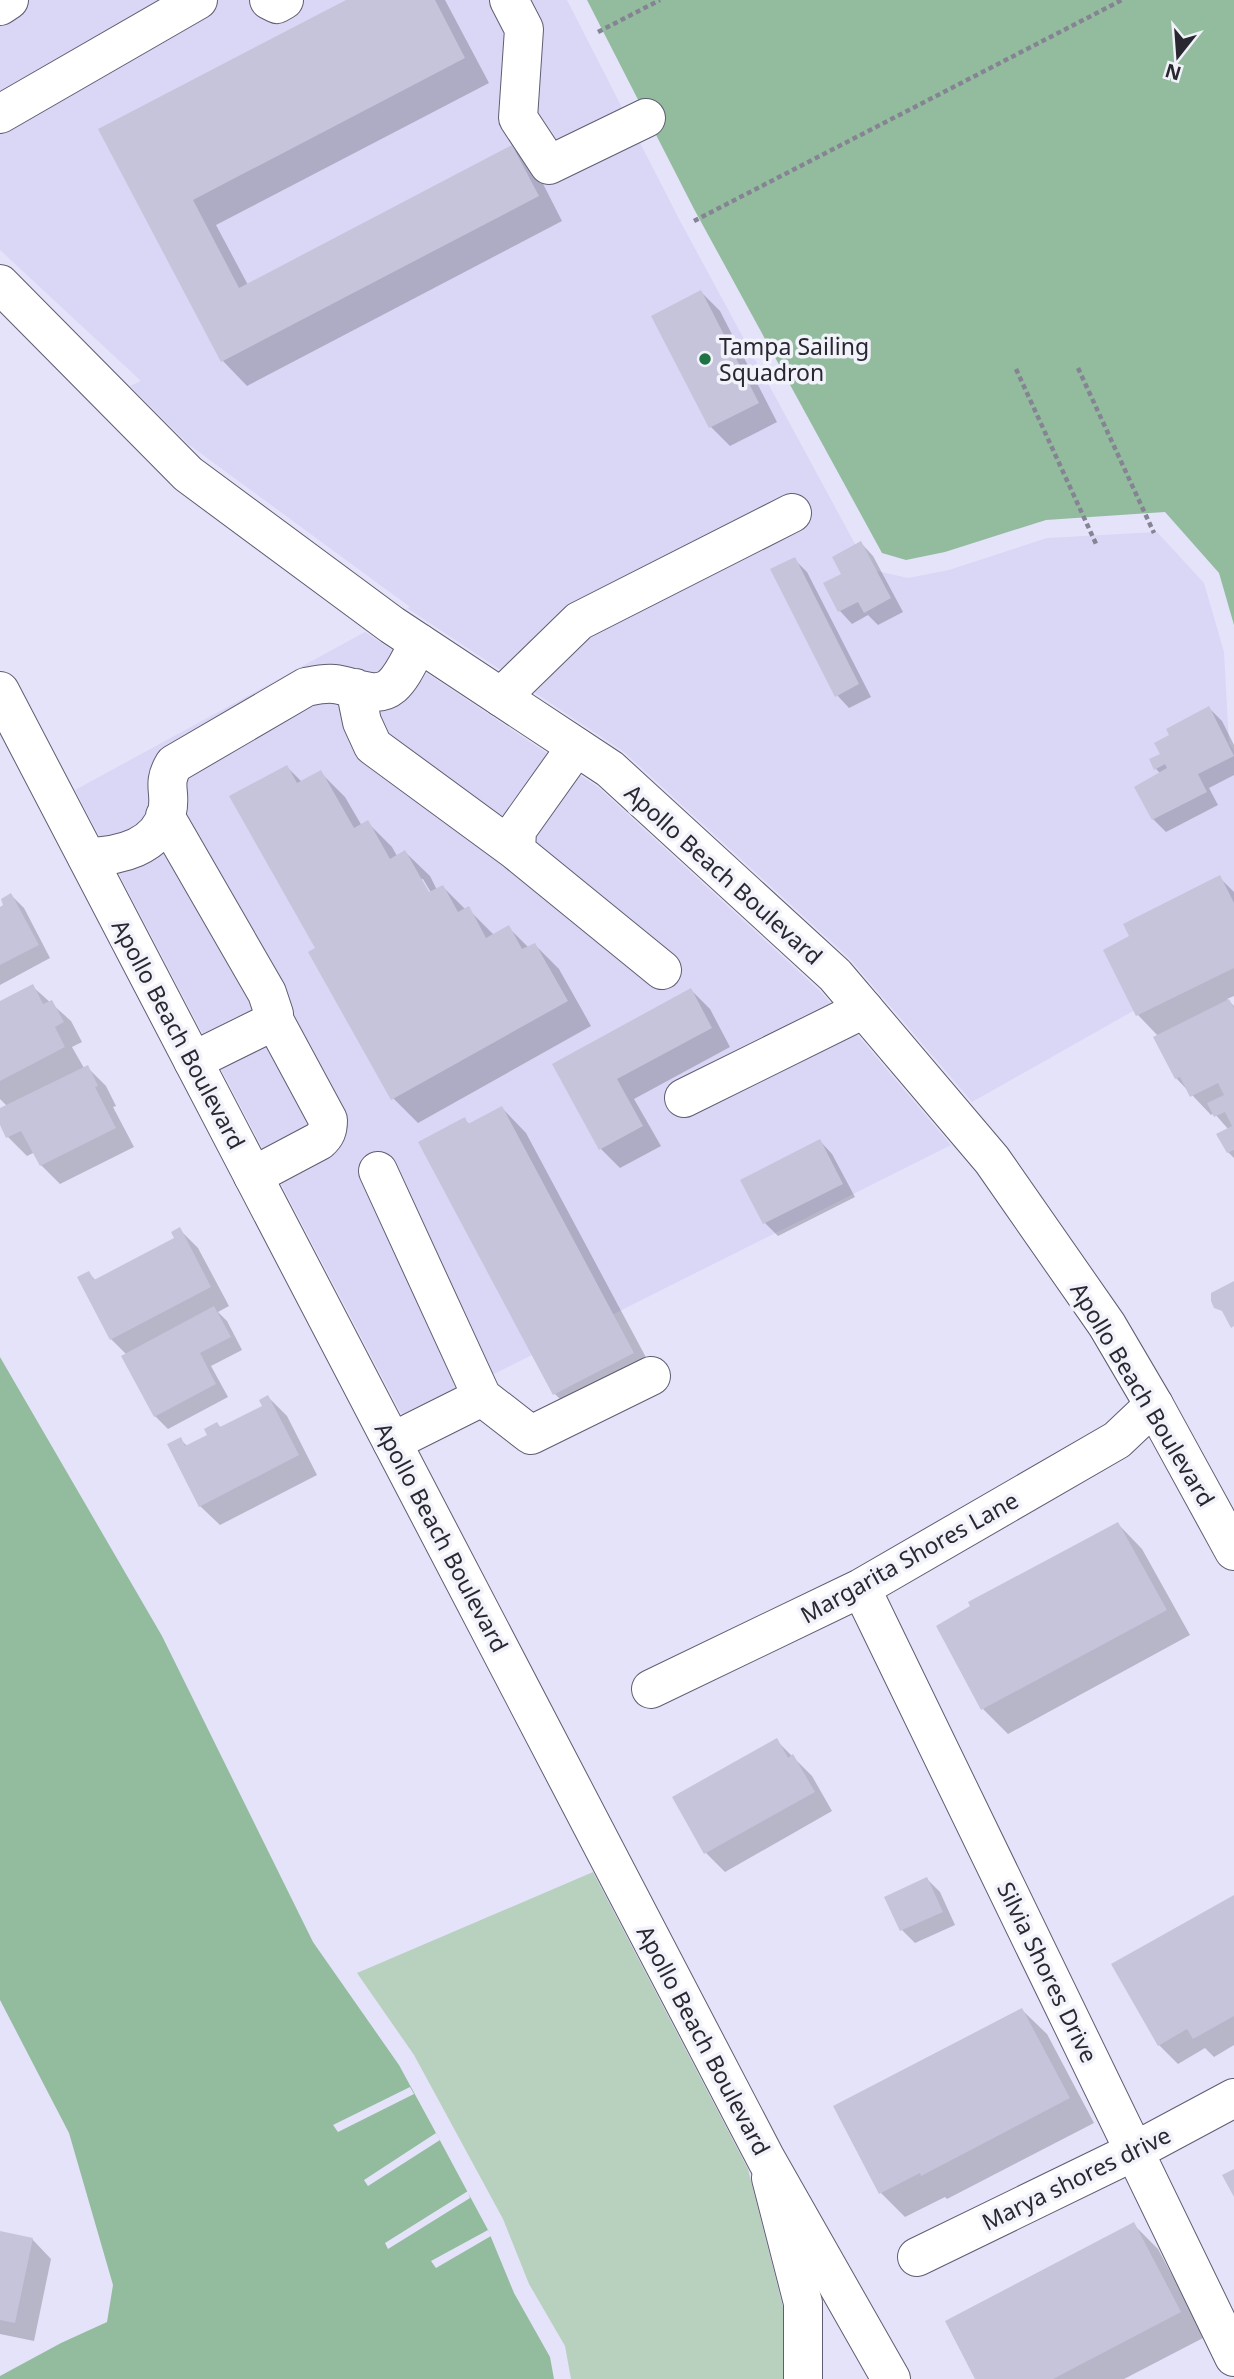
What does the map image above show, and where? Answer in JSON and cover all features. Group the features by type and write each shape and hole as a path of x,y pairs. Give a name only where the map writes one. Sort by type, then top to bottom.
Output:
{"main road":[{"path":"0,6 9,0"},
{"path":"1,112 198,0"},
{"path":"269,0 277,4 284,0"},
{"path":"509,0 524,29 518,118 549,164 646,118"},
{"name":"Apollo Beach Boulevard","path":"0,284 188,474 419,643 610,769 835,975 992,1160 1107,1325 1234,1551"},
{"path":"501,697 579,621 792,513"},
{"path":"87,857 129,852 159,828 166,816 166,784 174,764 306,687 320,684 374,693 391,687 419,643"},
{"path":"355,688 362,722 373,746 516,851 662,970"},
{"name":"Apollo Beach Boulevard","path":"0,691 766,2159 891,2379"},
{"path":"516,851 517,830 576,747"},
{"path":"166,816 267,993 273,1005 273,1018 328,1120 326,1135 319,1141 253,1176"},
{"path":"684,1098 864,1009"},
{"path":"194,1061 270,1023 273,1018"},
{"path":"378,1171 481,1397 531,1435 651,1376"},
{"path":"392,1442 481,1397"},
{"name":"Margarita Shores Lane","path":"651,1689 861,1588 1117,1440 1154,1405"},
{"name":"Silvia Shores Drive","path":"861,1588 1234,2357"},
{"name":"Marya shores drive","path":"917,2256 1135,2151 1234,2098"},
{"path":"766,2159 803,2303 803,2379"}],"path":[{"path":"598,32 660,0"},
{"path":"694,221 1122,0"},
{"path":"1078,368 1154,533"},
{"path":"1016,369 1097,545"}],"shaded area":[{"path":"0,0 567,0 679,219 868,564 877,571 908,578 949,570 1047,538 1157,532 1204,583 1224,652 1229,743 1234,751 1234,954 972,1102 849,958 624,752 407,608 410,607 188,444 130,386 141,381 0,250"},
{"path":"587,0 1234,0 1234,625 1219,573 1165,512 1046,520 945,552 906,560 882,553 694,209"},
{"path":"365,632 598,787 821,992 951,1145 404,1419 75,790"},
{"path":"0,1357 162,1636 313,1942 399,2065 436,2133 488,2230 514,2293 550,2357 554,2379 0,2379 0,2376 61,2343 107,2322 113,2285 69,2133 0,2000"},
{"path":"593,1872 748,2169 783,2307 783,2379 571,2379 565,2346 529,2284 503,2219 414,2055 357,1973"}],"pier":[{"path":"410,2087 414,2094 338,2132 333,2125"},
{"path":"436,2133 440,2140 368,2186 364,2180"},
{"path":"468,2191 470,2198 388,2249 385,2243"},
{"path":"488,2230 491,2236 436,2268 431,2261"}],"building":[{"path":"346,0 435,0 465,58 193,200 239,288 512,145 539,196 221,362 98,129"},
{"name":"Tampa Sailing Squadron","path":"701,290 759,403 709,428 651,316"},
{"path":"861,541 891,598 864,613 858,602 838,612 823,583 841,574 832,557"},
{"path":"795,557 859,684 835,697 770,569"},
{"path":"1209,706 1234,756 1198,774 1207,792 1152,820 1134,787 1167,768 1165,764 1154,770 1149,759 1160,754 1154,743 1169,735 1166,729"},
{"path":"287,765 297,783 321,770 354,828 368,820 390,859 405,850 429,892 443,885 458,912 469,906 486,938 509,925 522,949 535,943 568,1001 391,1100 308,952 315,948 229,796"},
{"path":"1220,875 1234,903 1234,968 1136,1016 1103,950 1129,936 1123,924"},
{"path":"11,893 39,945 0,965 1,899"},
{"path":"33,984 43,1004 52,1000 64,1022 55,1027 65,1047 0,1081 0,1001"},
{"path":"691,988 712,1028 617,1079 643,1126 599,1150 552,1064"},
{"path":"1229,999 1234,1008 1234,1150 1227,1153 1216,1134 1232,1126 1225,1112 1214,1117 1207,1103 1224,1095 1218,1083 1190,1097 1180,1077 1175,1079 1153,1037"},
{"path":"88,1065 98,1086 95,1087 116,1128 40,1166 21,1131 6,1138 0,1125 0,1108"},
{"path":"502,1106 634,1353 553,1395 418,1142 465,1117 468,1124"},
{"path":"820,1139 843,1184 763,1224 740,1180"},
{"path":"180,1227 211,1287 110,1340 77,1277 89,1271 94,1280 174,1238 171,1232"},
{"path":"1234,1281 1234,1326 1231,1328 1222,1311 1214,1308 1211,1293"},
{"path":"214,1306 231,1337 200,1353 216,1384 154,1417 121,1356"},
{"path":"268,1395 299,1455 199,1507 167,1444 181,1437 185,1446 207,1435 204,1429 217,1422 220,1427 262,1406 259,1400"},
{"path":"1118,1522 1167,1610 981,1710 936,1626 970,1606 968,1602"},
{"path":"777,1738 788,1758 793,1754 815,1792 704,1854 672,1797"},
{"path":"927,1877 943,1912 900,1931 884,1897"},
{"path":"1234,1895 1234,2016 1193,2039 1187,2029 1158,2046 1111,1964"},
{"path":"1022,2008 1070,2098 921,2176 920,2173 879,2194 833,2106"},
{"path":"1234,2169 1234,2197 1222,2175"},
{"path":"1134,2222 1181,2312 1053,2379 975,2379 945,2321"},
{"path":"0,2231 33,2238 15,2323 0,2320"}],"place":[{"name":"Tampa Sailing Squadron","path":"705,359"}]}
